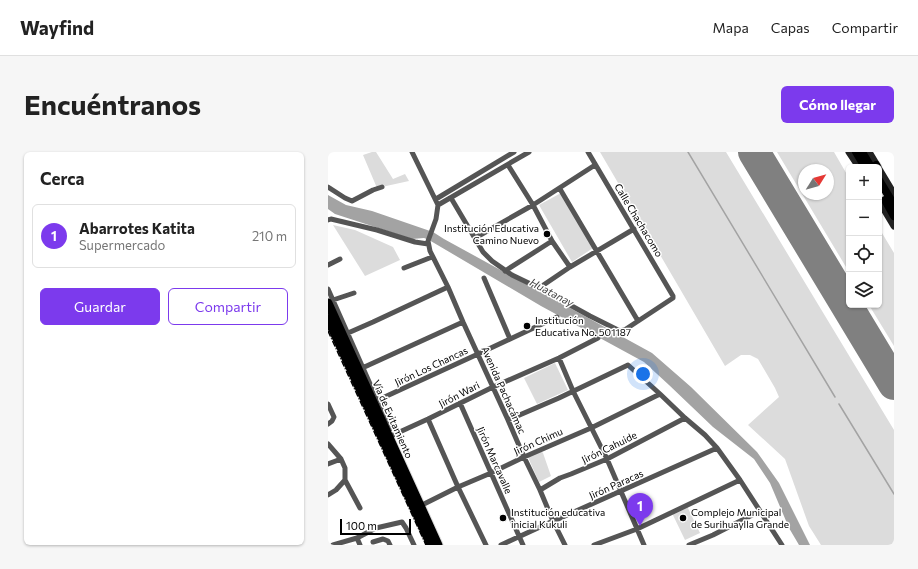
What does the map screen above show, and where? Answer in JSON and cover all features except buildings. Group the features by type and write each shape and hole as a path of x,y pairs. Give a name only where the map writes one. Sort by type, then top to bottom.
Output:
{"highway":[{"name":"Vía de Evitamiento","path":"331,302 438,545"},
{"name":"Vía de Evitamiento","path":"328,319 431,545"}],"main road":[{"path":"850,152 856,164"},
{"path":"856,152 863,164"},
{"path":"862,152 873,164"},
{"path":"869,152 875,164"},
{"path":"882,176 894,194"},
{"path":"882,188 894,205"},
{"path":"882,189 894,216"},
{"path":"882,206 894,226"}],"street":[{"path":"328,220 331,219 377,230 415,242 428,243 438,215 438,205 412,152"},
{"path":"436,199 514,152"},
{"name":"Calle Chachacomo","path":"588,152 673,296 673,298 638,321"},
{"path":"438,205 508,165 525,153"},
{"path":"508,165 533,205 552,241 570,268"},
{"path":"474,238 533,205 595,165"},
{"path":"328,187 352,201 382,187"},
{"path":"450,198 487,257 505,271 614,329 620,331 626,330 638,321 560,188"},
{"path":"539,288 596,251 634,229"},
{"path":"505,271 552,241"},
{"name":"Avenida Pachacámac","path":"428,243 432,257 448,287 565,545"},
{"path":"404,268 432,257"},
{"path":"328,265 340,259"},
{"path":"484,278 510,339"},
{"path":"348,333 448,287"},
{"path":"328,289 331,302 348,333 361,369 378,400 392,435 443,545"},
{"path":"331,302 354,293"},
{"name":"Jirón Los Chancas","path":"378,400 557,317"},
{"path":"361,369 463,322"},
{"name":"Jirón Wari","path":"392,435 493,387 559,358 598,338"},
{"path":"559,358 573,391 607,459 644,545"},
{"path":"508,420 628,365 705,435 740,480 782,545"},
{"name":"Jirón Chimu","path":"424,504 458,487 591,428 660,394"},
{"name":"Jirón Marcavalle","path":"460,403 523,545"},
{"path":"328,404 334,418 328,424"},
{"name":"Jirón Cahuide","path":"540,490 560,478 607,459 685,418"},
{"path":"428,419 486,545"},
{"path":"328,444 341,459 345,468 345,480 360,508"},
{"name":"Jirón Paracas","path":"500,545 621,492 716,448"},
{"path":"328,464 341,459"},
{"path":"328,495 336,490 345,480"},
{"path":"594,545 636,529 740,480"},
{"path":"689,545 713,535 760,511"},
{"path":"333,545 357,538 376,528 402,522 414,545"},
{"path":"357,538 360,545"},
{"path":"373,542 383,539 388,541 390,545"}],"shaded area":[{"path":"376,152 393,179 405,174 409,181 377,188 363,155"},
{"path":"600,152 726,152 894,430 894,545 821,545 809,526 785,459 748,425 779,397 775,388 758,359 750,355 741,355 725,366"},
{"path":"777,152 834,152 846,173 846,267 806,200 834,200 834,164 798,164 798,187"},
{"path":"561,193 593,248 572,262 539,205"},
{"path":"328,195 346,205 372,211 433,232 652,353 691,387 757,452 779,483 810,545 799,545 789,528 770,483 754,459 713,427 644,362 541,306 429,240 424,238 412,239 335,214 328,209"},
{"path":"333,225 355,230 393,247 400,260 365,276"},
{"path":"882,233 894,253 894,346 871,308 882,308"},
{"path":"555,363 568,390 537,404 524,378"},
{"path":"539,449 543,453 551,476 539,482 527,455"},
{"name":"Complejo Municipal de Surihuaylla Grande","path":"686,504 700,533 685,540 671,511"}],"waterway":[{"path":"688,152 835,397"},
{"path":"839,404 894,494"}],"runway":[{"path":"754,152 894,384"}],"railway":[{"path":"328,331 426,545"}],"place":[{"name":"Institución Educativa Camino Nuevo","path":"547,234"},
{"name":"Institución Educativa No. 501187","path":"527,326"},
{"name":"Institución educativa inicial Kukuli","path":"503,518"},
{"name":"Complejo Municipal de Surihuaylla Grande","path":"683,518"},
{"name":"Abarrotes Katita","path":"640,526"}],"water label":[{"name":"Huatanay","path":"552,292"}]}
